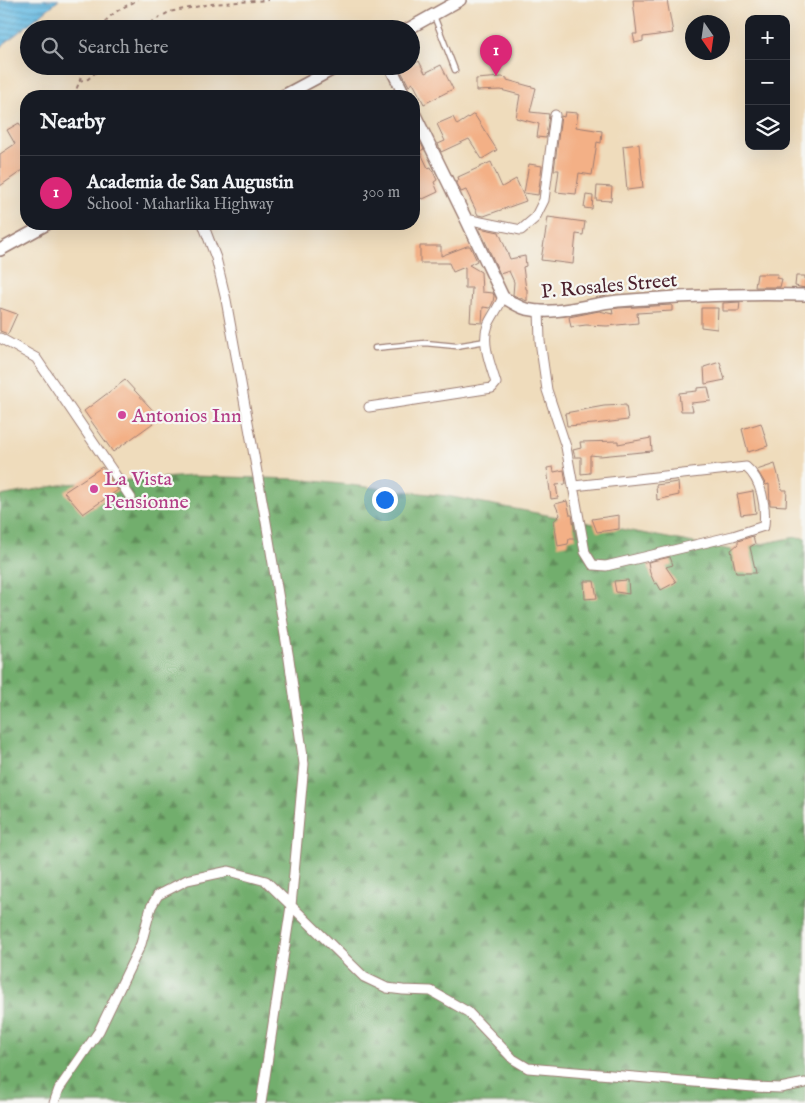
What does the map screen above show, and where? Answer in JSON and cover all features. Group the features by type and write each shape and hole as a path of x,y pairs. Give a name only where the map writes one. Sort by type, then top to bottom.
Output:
{"street":[{"path":"420,22 460,0"},
{"path":"294,90 322,75"},
{"path":"394,75 402,90"},
{"path":"466,219 521,230 535,218 544,200 555,115"},
{"path":"369,407 492,388 496,383 488,357 486,342 488,326 503,297 420,125"},
{"path":"0,250 36,230"},
{"path":"205,230 216,258 226,300 266,522 304,764 291,906 261,1103"},
{"name":"P. Rosales Street","path":"503,297 526,309 557,310 617,301 719,296 805,295"},
{"path":"539,310 541,348 547,390 566,447 585,552 592,565 606,566 732,536 764,526 766,511 760,489 753,473 746,467 574,486"},
{"path":"0,338 36,358 131,498"},
{"path":"54,1103 58,1089 99,1031 141,944 151,907 158,895 187,880 229,871 266,881 364,977 387,988 431,991 468,1012 513,1059 528,1068 753,1088 780,1088 805,1083"}],"lane":[{"path":"433,15 455,70"},
{"path":"375,348 425,343 456,346 486,342"}],"path":[{"path":"106,20 117,10 138,0"},
{"path":"155,20 169,12 210,4 269,0"},
{"path":"76,90 81,75"},
{"path":"79,81 88,79 93,75"}],"green space":[{"path":"192,476 297,479 447,496 731,550 796,537 805,538 805,1103 0,1103 0,496 66,484"}],"water":[{"path":"0,0 59,0 34,20 20,20 20,31 0,47"}],"building":[{"path":"633,0 667,0 673,33 643,37 643,41 635,43 633,34 637,34"},
{"path":"420,63 425,73 441,65 453,89 424,104 420,96 420,90 417,90 413,83 409,86 403,75 420,75"},
{"path":"502,77 536,88 530,112 549,114 546,138 537,137 539,124 516,118 520,95 501,90 476,91 476,79"},
{"path":"565,112 578,113 576,127 602,131 601,143 597,142 592,175 579,173 576,194 556,192 559,170 554,170 561,116 564,117"},
{"path":"474,114 497,150 482,159 469,139 441,152 438,144 445,141 437,124 453,117 457,125"},
{"path":"19,123 20,125 20,172 0,186 0,154 15,144 7,130"},
{"path":"420,142 424,149 420,151"},
{"path":"639,144 643,188 627,190 623,146"},
{"path":"420,151 428,168 431,167 437,180 434,182 438,192 423,199 420,198"},
{"path":"491,162 502,187 516,179 526,201 484,216 478,215 466,190 461,192 456,181 459,180 458,177"},
{"path":"529,164 542,166 538,195 524,193"},
{"path":"597,186 612,187 611,201 596,200"},
{"path":"586,195 593,196 592,209 584,208"},
{"path":"548,217 585,222 583,235 576,234 573,264 541,260"},
{"path":"479,228 499,232 510,259 525,256 526,266 523,267 527,301 513,295 514,282 509,271 500,274"},
{"path":"420,246 441,246 441,256 470,246 477,261 469,265 481,272 482,292 493,293 494,296 490,308 483,307 482,323 470,322 472,288 465,288 465,267 453,272 449,263 420,263"},
{"path":"757,274 778,274 776,278 782,279 780,287 755,287"},
{"path":"796,276 805,276 805,288 795,286"},
{"path":"740,302 739,311 723,311 723,303"},
{"path":"672,305 672,311 637,313 638,323 571,327 569,317 599,311 613,314 612,309 619,308"},
{"path":"0,308 17,314 8,334 0,331"},
{"path":"701,308 718,308 717,329 701,327"},
{"path":"720,362 725,380 705,384 704,367"},
{"name":"Antonios Inn","path":"125,380 160,418 113,452 84,411"},
{"path":"708,387 711,401 691,403 693,411 681,411 679,393 697,391 697,388"},
{"path":"626,405 628,420 567,426 565,413 604,406"},
{"path":"761,423 768,446 748,452 742,429"},
{"path":"651,438 652,451 600,456 590,455 590,473 581,474 581,457 575,457 573,450 581,448 580,442 618,441 618,444"},
{"path":"775,464 782,490 787,490 786,506 770,505 769,484 766,485 757,470"},
{"name":"La Vista Pensionne","path":"102,467 118,490 83,514 64,492"},
{"path":"553,467 554,472 564,470 566,484 556,485 558,498 551,499 547,468"},
{"path":"678,482 679,495 657,500 656,485"},
{"path":"753,491 756,513 741,515 737,494"},
{"path":"567,501 570,515 572,515 576,539 569,539 568,544 558,546 554,521 560,515 555,504"},
{"path":"619,515 619,529 597,532 592,519"},
{"path":"753,536 755,544 750,547 756,573 736,573 731,550 738,544 738,541"},
{"path":"670,557 673,565 666,567 676,582 661,590 657,583 655,584 648,562"},
{"path":"628,580 629,594 616,592 614,581"},
{"path":"584,581 594,581 597,598 585,599"}],"place":[{"name":"Academia de San Augustin","path":"496,76"},
{"name":"Antonios Inn","path":"122,415"},
{"name":"La Vista Pensionne","path":"94,489"}]}
